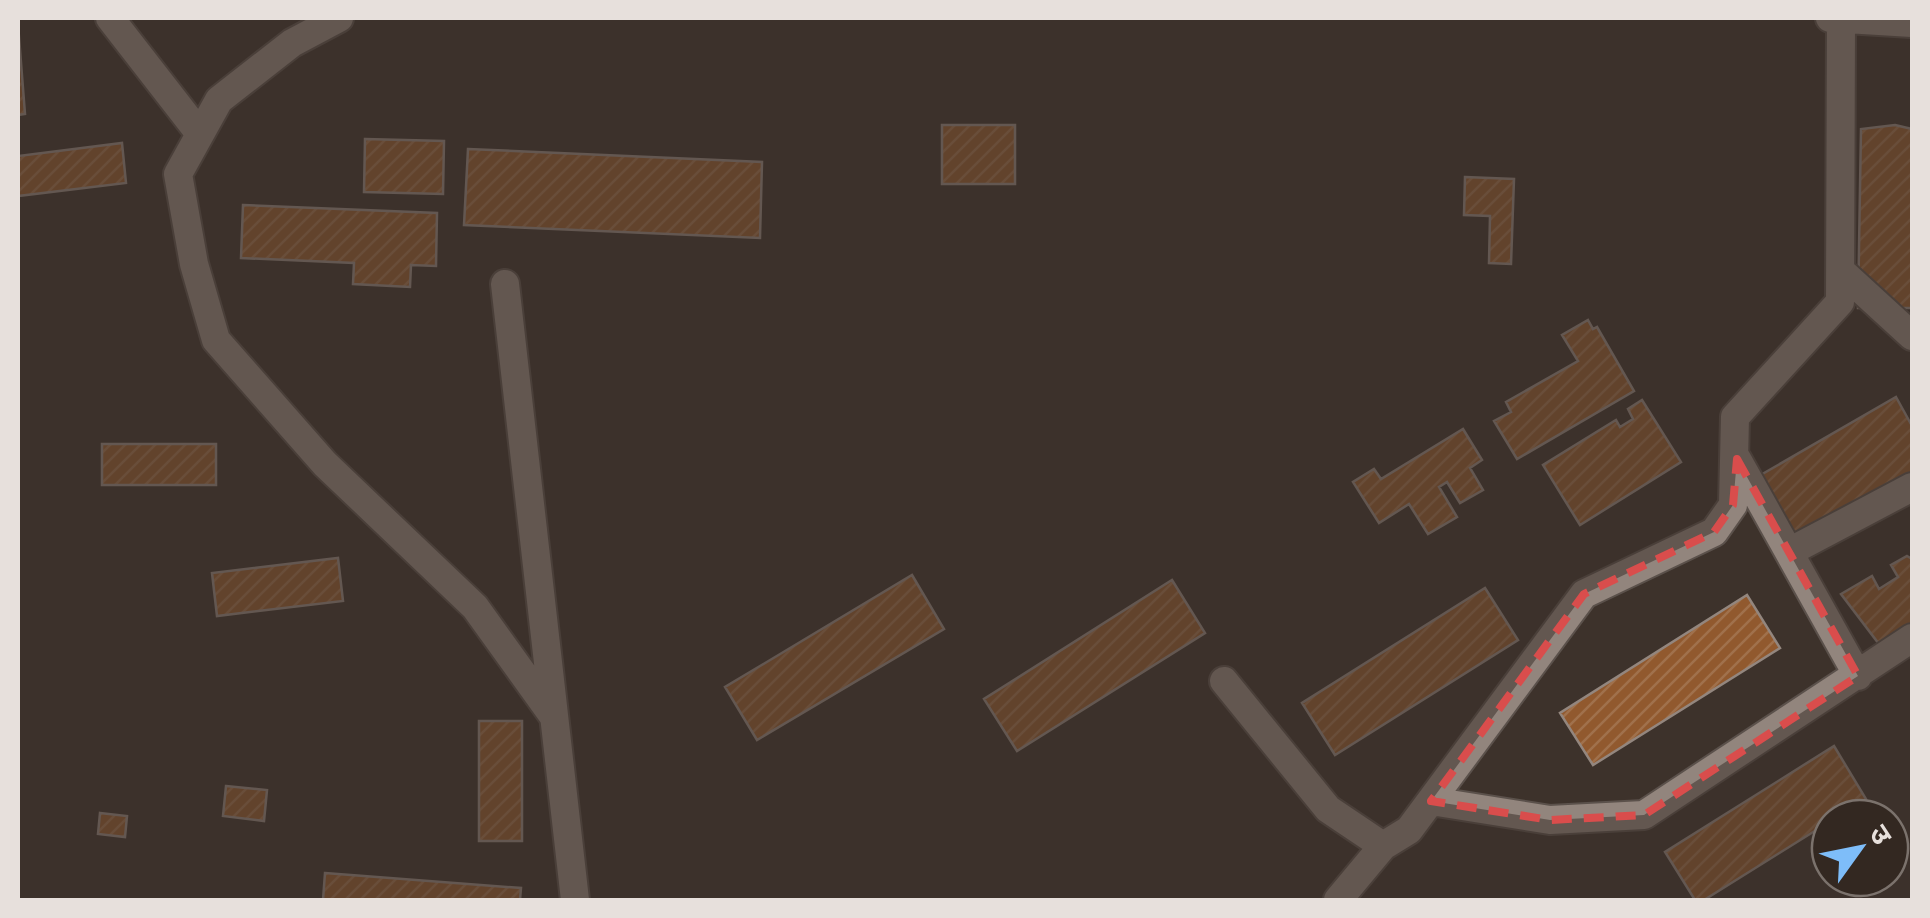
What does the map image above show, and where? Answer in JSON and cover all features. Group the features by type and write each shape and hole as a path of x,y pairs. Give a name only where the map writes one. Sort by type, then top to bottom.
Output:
{"street":[{"path":"110,18 200,134"},
{"path":"339,18 292,43 219,100 178,174 194,264 216,340 325,464 474,607 554,717"},
{"path":"1338,900 1383,846 1409,830 1584,594 1621,572 1714,532 1733,505 1735,417 1840,302 1835,19 1912,22"},
{"path":"1841,271 1912,336"},
{"path":"506,284 575,900"},
{"path":"1737,459 1858,676"},
{"path":"1789,552 1912,486"},
{"path":"1431,801 1550,820 1644,815 1912,638"},
{"path":"1224,681 1328,809 1383,846"}],"highlighted area":[{"path":"1737,459 1858,676 1644,815 1550,820 1431,801 1584,594 1714,532 1733,505"}],"building":[{"path":"18,24 25,114 18,115"},
{"path":"942,125 1015,125 1015,184 942,184"},
{"path":"1895,125 1912,129 1912,308 1858,308 1861,129"},
{"path":"365,139 444,141 443,194 364,192"},
{"path":"122,143 126,183 18,196 18,156"},
{"path":"468,149 762,162 760,238 464,225"},
{"path":"1465,177 1514,179 1511,264 1489,263 1490,216 1464,215"},
{"path":"243,205 437,213 436,266 411,265 410,287 353,284 354,263 241,258"},
{"path":"1588,320 1593,329 1597,327 1634,391 1517,459 1494,421 1511,412 1506,402 1578,361 1562,335"},
{"path":"1896,397 1912,426 1912,480 1785,553 1745,484"},
{"path":"1642,400 1681,462 1580,525 1543,465 1616,420 1620,427 1633,419 1628,409"},
{"path":"1463,429 1482,460 1470,468 1483,490 1460,503 1447,482 1439,487 1457,517 1428,534 1409,504 1379,523 1353,482 1374,469 1381,479"},
{"path":"102,444 216,444 216,485 102,485"},
{"path":"1907,556 1912,559 1912,625 1879,644 1841,594 1872,576 1879,589 1898,577 1891,565"},
{"path":"338,558 343,601 217,616 212,573"},
{"path":"912,575 944,629 757,740 725,687"},
{"path":"1172,580 1205,633 1017,751 984,699"},
{"path":"1485,588 1518,640 1335,755 1302,703"},
{"path":"1747,595 1780,648 1593,765 1560,713"},
{"path":"479,721 522,721 522,841 479,841"},
{"path":"1834,746 1865,798 1810,798 1810,834 1704,900 1695,900 1665,852"},
{"path":"226,786 267,790 264,821 223,816"},
{"path":"100,813 127,816 125,837 98,834"},
{"path":"325,873 521,888 520,900 323,900"}]}
